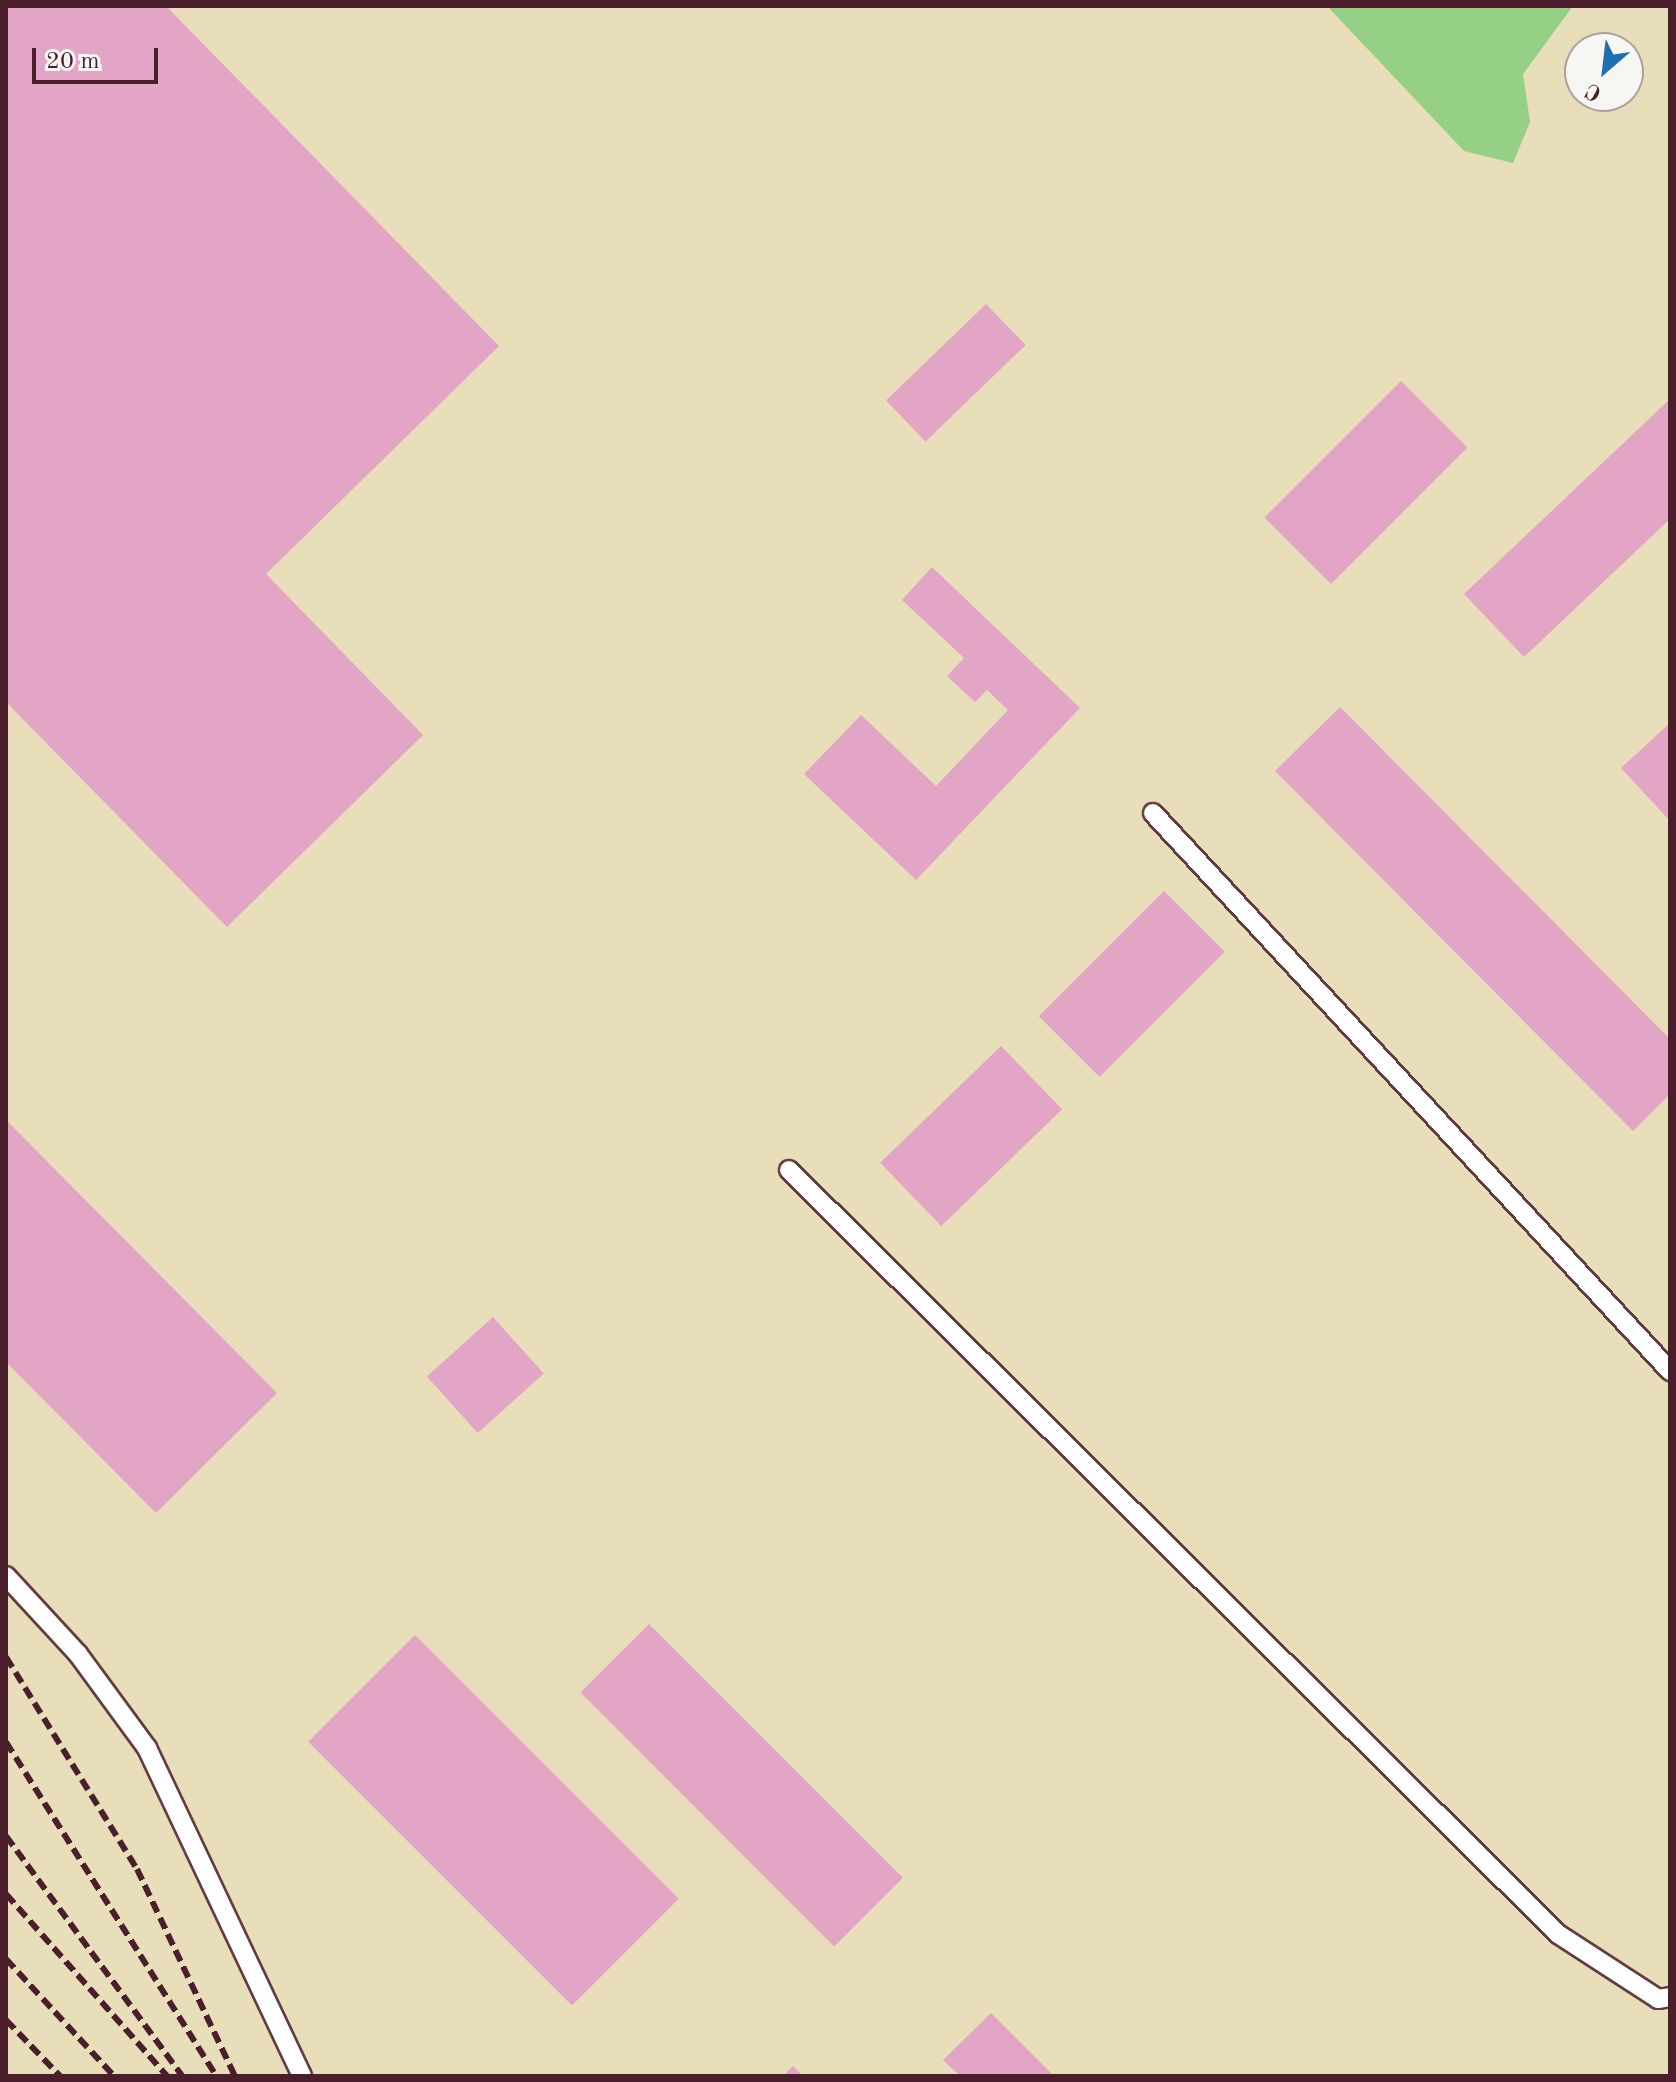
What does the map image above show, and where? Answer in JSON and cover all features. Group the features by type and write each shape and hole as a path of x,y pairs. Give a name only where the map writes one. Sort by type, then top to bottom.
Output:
{"lane":[{"path":"1153,813 1670,1371"},
{"path":"789,1170 1558,1934 1658,1999 1670,1997"},
{"path":"6,1576 78,1654 147,1748 302,2076"}],"green space":[{"path":"1327,6 1573,6 1523,74 1530,122 1513,163 1464,151"}],"building":[{"path":"6,6 166,6 499,346 266,574 423,735 227,927 6,702"},
{"path":"986,304 1026,345 926,442 886,401"},
{"path":"1401,381 1467,447 1331,584 1265,517"},
{"path":"1670,399 1670,519 1524,657 1464,594"},
{"path":"932,567 1080,708 916,880 804,774 861,715 936,786 1008,710 987,690 975,702 947,676 964,658 902,600"},
{"path":"1340,707 1670,1039 1670,1094 1633,1131 1275,771"},
{"path":"1670,723 1670,821 1621,768"},
{"path":"1164,891 1225,952 1100,1077 1039,1016"},
{"path":"1001,1046 1062,1109 941,1226 880,1163"},
{"path":"6,1120 277,1393 156,1513 6,1362"},
{"path":"493,1317 544,1373 478,1433 427,1377"},
{"path":"649,1624 903,1878 834,1946 580,1693"},
{"path":"415,1635 679,1899 572,2006 308,1742"},
{"path":"991,2013 1054,2076 960,2076 943,2060"},
{"path":"793,2066 803,2076 783,2076"}],"railway":[{"path":"6,1657 137,1869 235,2076"},
{"path":"6,1742 216,2076"},
{"path":"6,1836 182,2076"},
{"path":"6,1894 167,2076"},
{"path":"6,1959 114,2076"},
{"path":"6,2020 60,2076"}]}
